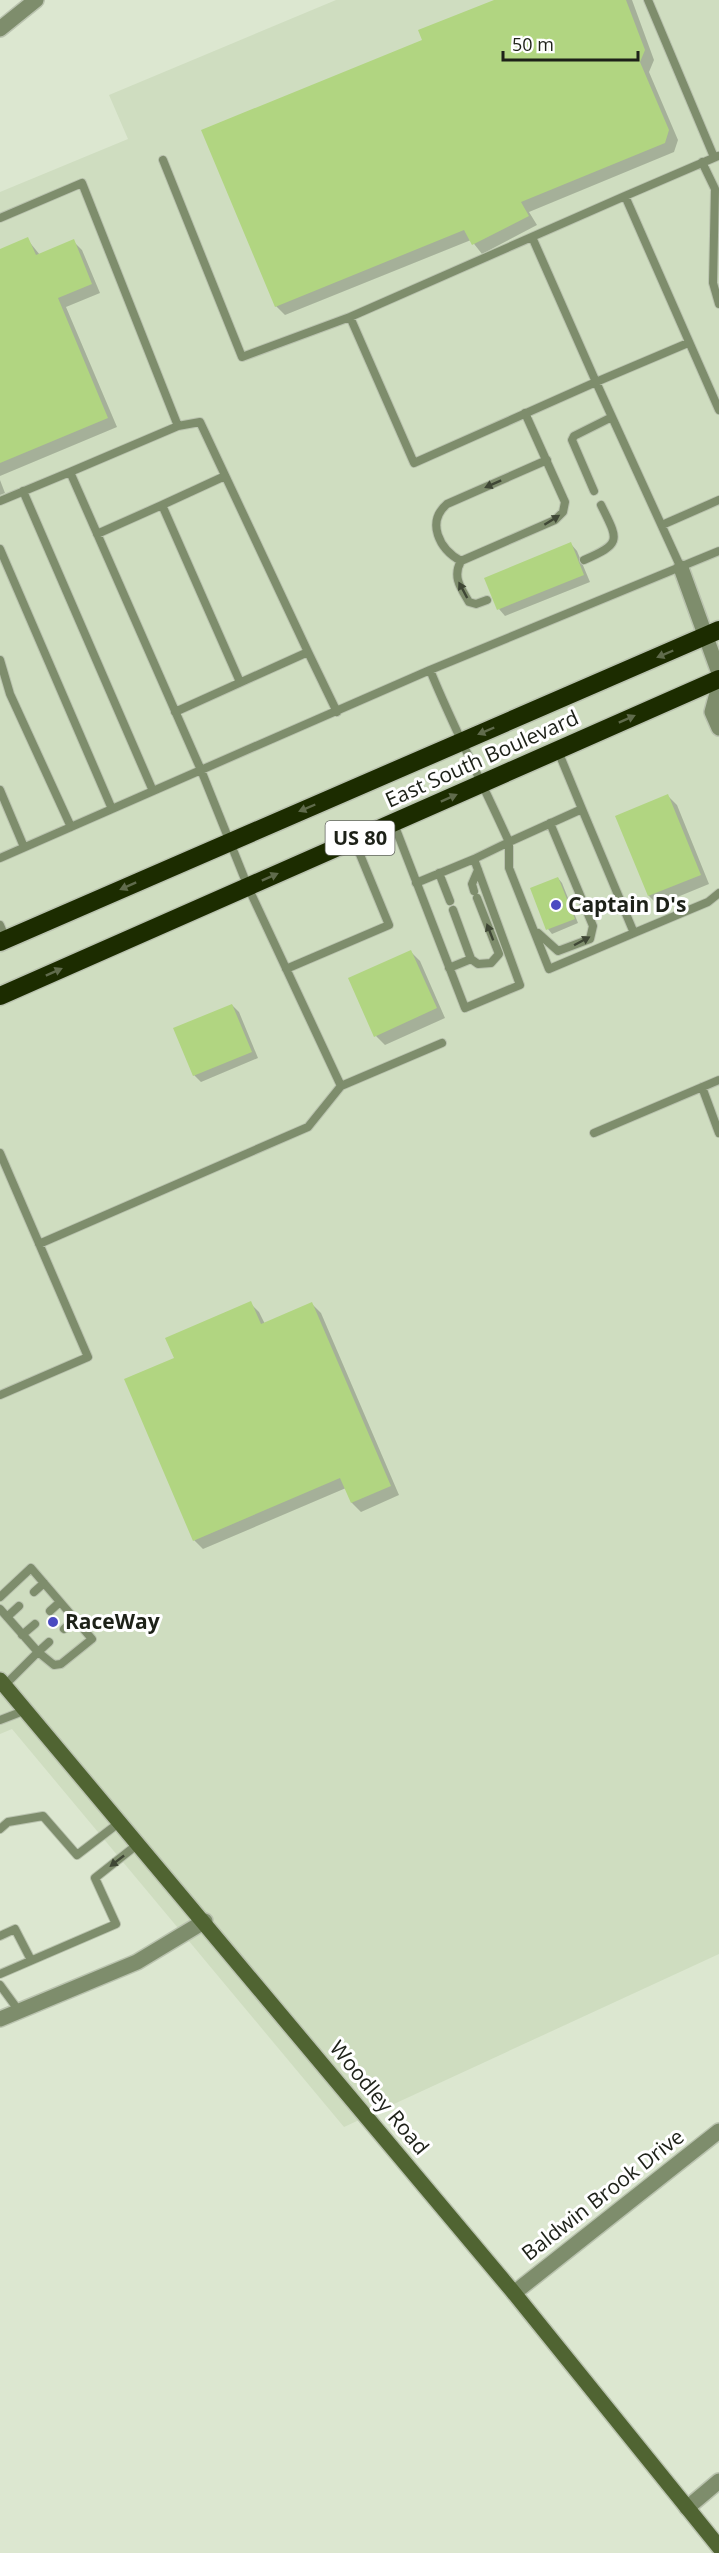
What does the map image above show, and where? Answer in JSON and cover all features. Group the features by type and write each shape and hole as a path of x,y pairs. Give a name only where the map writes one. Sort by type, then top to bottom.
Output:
{"highway":[{"name":"East South Boulevard","path":"2,935 231,841 712,633"},
{"name":"East South Boulevard","path":"0,996 719,679"}],"street":[{"path":"0,29 36,0"},
{"path":"681,568 712,633 719,673"},
{"path":"719,686 712,712 719,728"},
{"name":"Woodley Road","path":"2,1683 205,1921 514,2293 719,2547"},
{"path":"1,2018 137,1962 205,1921"},
{"name":"Baldwin Brook Drive","path":"514,2293 719,2131"},
{"path":"687,2508 719,2481"}],"lane":[{"path":"163,160 242,357 350,317 717,156 648,0"},
{"path":"702,162 715,189 713,283 719,304"},
{"path":"0,218 82,183 178,426"},
{"path":"626,196 719,410"},
{"path":"532,237 681,568"},
{"path":"350,317 414,463 596,381 688,343"},
{"path":"487,600 476,604 469,603 457,579 456,570 461,561 555,520 563,512 565,502 525,413"},
{"path":"594,491 572,440 574,436 612,417"},
{"path":"0,501 178,426 200,422 337,712"},
{"path":"461,561 450,555 440,542 435,521 438,512 447,504 547,460"},
{"path":"70,472 201,770 248,887 341,1086"},
{"path":"96,534 225,476"},
{"path":"23,491 153,791"},
{"path":"662,525 719,500"},
{"path":"162,505 240,682"},
{"path":"584,560 609,549 614,541 614,532 601,505"},
{"path":"0,549 112,809"},
{"path":"0,858 430,670 719,551"},
{"path":"175,712 308,652"},
{"path":"0,660 10,694 71,827"},
{"path":"430,670 460,742 482,782 509,842 509,868 549,969 708,902 719,893"},
{"path":"557,750 634,933"},
{"path":"0,790 24,847"},
{"path":"416,883 582,809"},
{"path":"393,823 465,1008 520,985 474,859"},
{"path":"534,930 558,951 590,939 592,935 593,926 550,823"},
{"path":"286,969 389,925 354,840"},
{"path":"453,910 471,958 484,966 491,963 499,954 472,884 478,870"},
{"path":"439,873 450,901"},
{"path":"449,968 471,958"},
{"path":"39,1244 308,1127 341,1086 442,1043"},
{"path":"594,1133 719,1080"},
{"path":"702,1087 719,1133"},
{"path":"0,1153 88,1357 0,1395"},
{"path":"0,1597 32,1568 92,1639 62,1664 54,1665 38,1652 0,1609"},
{"path":"34,1592 44,1583"},
{"path":"50,1611 60,1602"},
{"path":"7,1617 19,1606"},
{"path":"64,1629 74,1619"},
{"path":"22,1635 34,1624"},
{"path":"2,1683 49,1642"},
{"path":"0,1720 26,1710"},
{"path":"0,1828 8,1822 43,1816 77,1855 121,1822"},
{"path":"0,1974 116,1924 95,1878 139,1844"},
{"path":"0,1936 15,1929 31,1960"},
{"path":"0,1985 19,2011"}],"shaded area":[{"path":"336,0 719,0 719,1954 344,2127 12,1729 0,1734 0,192 128,139 109,95"}],"building":[{"path":"494,0 626,0 645,50 640,62 669,130 665,143 521,202 529,216 472,245 464,230 275,307 201,130 422,40 418,30"},
{"path":"28,237 36,255 74,239 92,284 58,298 108,418 0,463 0,249"},
{"path":"571,542 584,575 497,610 484,578"},
{"path":"668,794 701,875 648,896 615,816"},
{"path":"558,877 575,919 546,930 530,888"},
{"path":"411,950 437,1008 374,1037 348,978"},
{"path":"232,1004 252,1052 193,1076 173,1028"},
{"path":"251,1301 261,1324 312,1302 391,1486 351,1503 340,1478 193,1541 124,1379 174,1358 165,1338"}],"place":[{"name":"Captain D's","path":"556,905"},
{"name":"RaceWay","path":"53,1622"}]}
